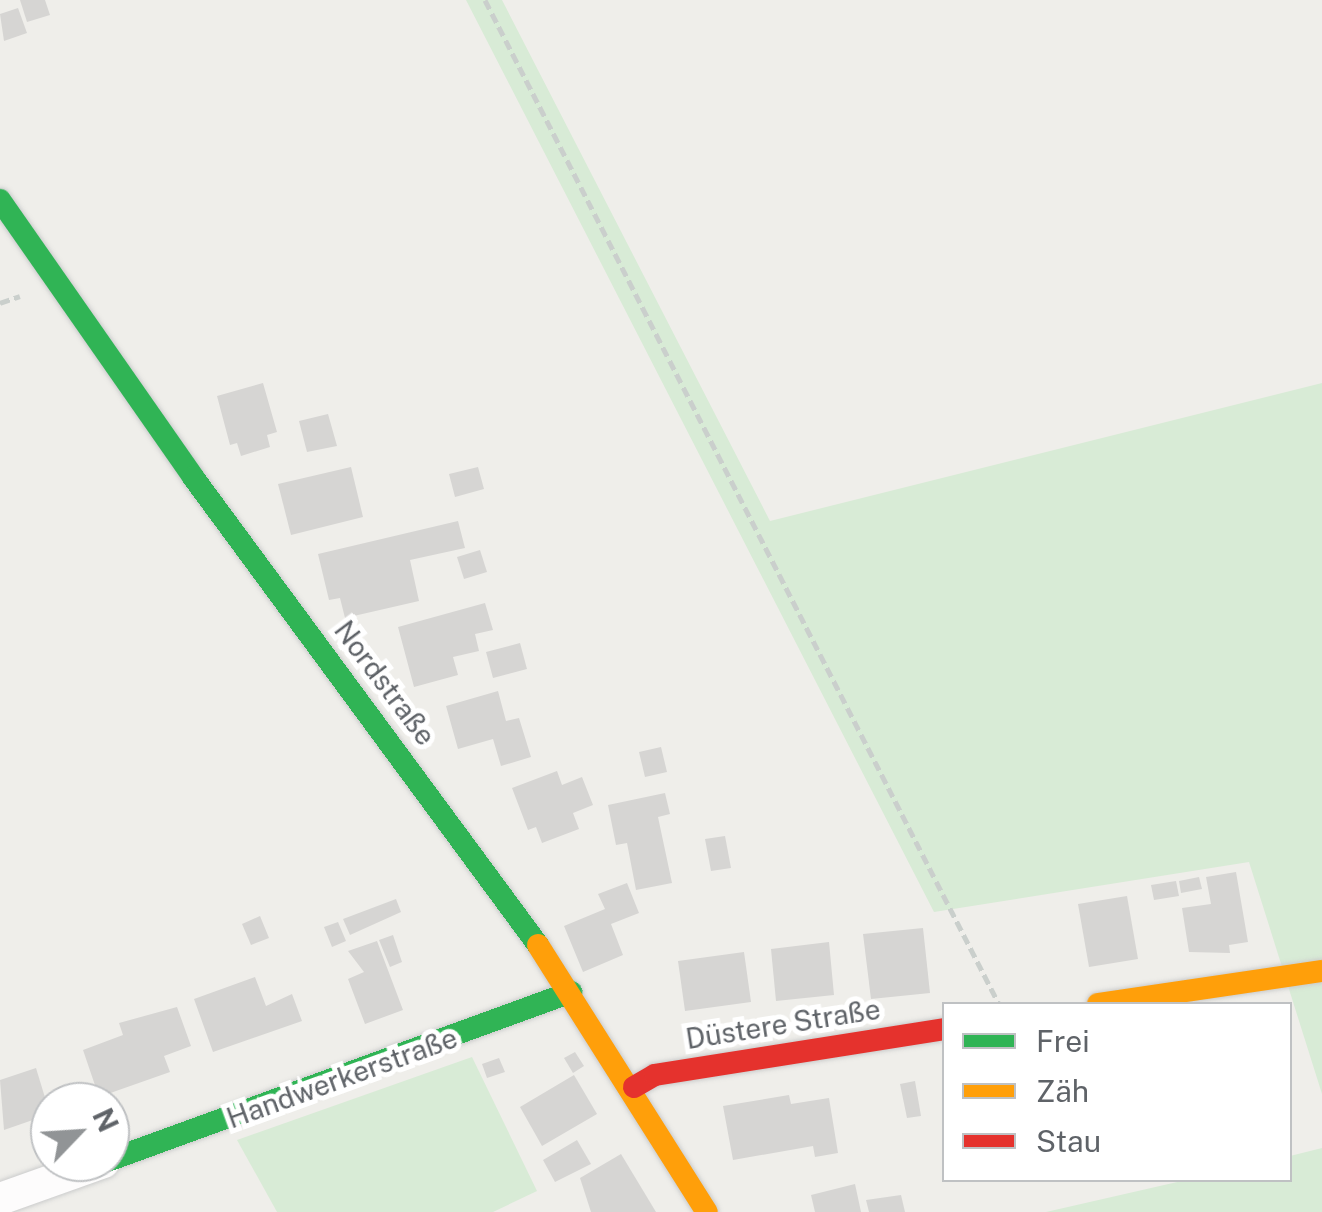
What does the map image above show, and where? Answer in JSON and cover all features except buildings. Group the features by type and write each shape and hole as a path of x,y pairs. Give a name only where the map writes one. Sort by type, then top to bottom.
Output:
{"street":[{"name":"Nordstraße","path":"0,200 193,478 572,992 634,1087 707,1212"},
{"path":"1112,1002 1322,971"},
{"name":"Handwerkerstraße","path":"130,1153 572,992"},
{"name":"Düstere Straße","path":"634,1087 655,1075 942,1028"},
{"name":"Handwerkerstraße","path":"0,1199 48,1182"}],"path":[{"path":"484,0 998,1002"}],"green space":[{"path":"466,0 502,0 770,521 1322,383 1322,1094 1249,862 934,912"},
{"path":"472,1057 537,1191 493,1212 277,1212 237,1140"},
{"path":"1322,1148 1322,1212 1046,1212 1177,1182 1292,1182 1292,1156"}],"traffic: fast":[{"path":"0,200 193,477 538,945"},
{"path":"130,1153 571,992"}],"traffic: slow":[{"path":"538,945 707,1212"},
{"path":"1112,1002 1322,971"}],"traffic: jam":[{"path":"634,1087 655,1075 942,1029"}]}
